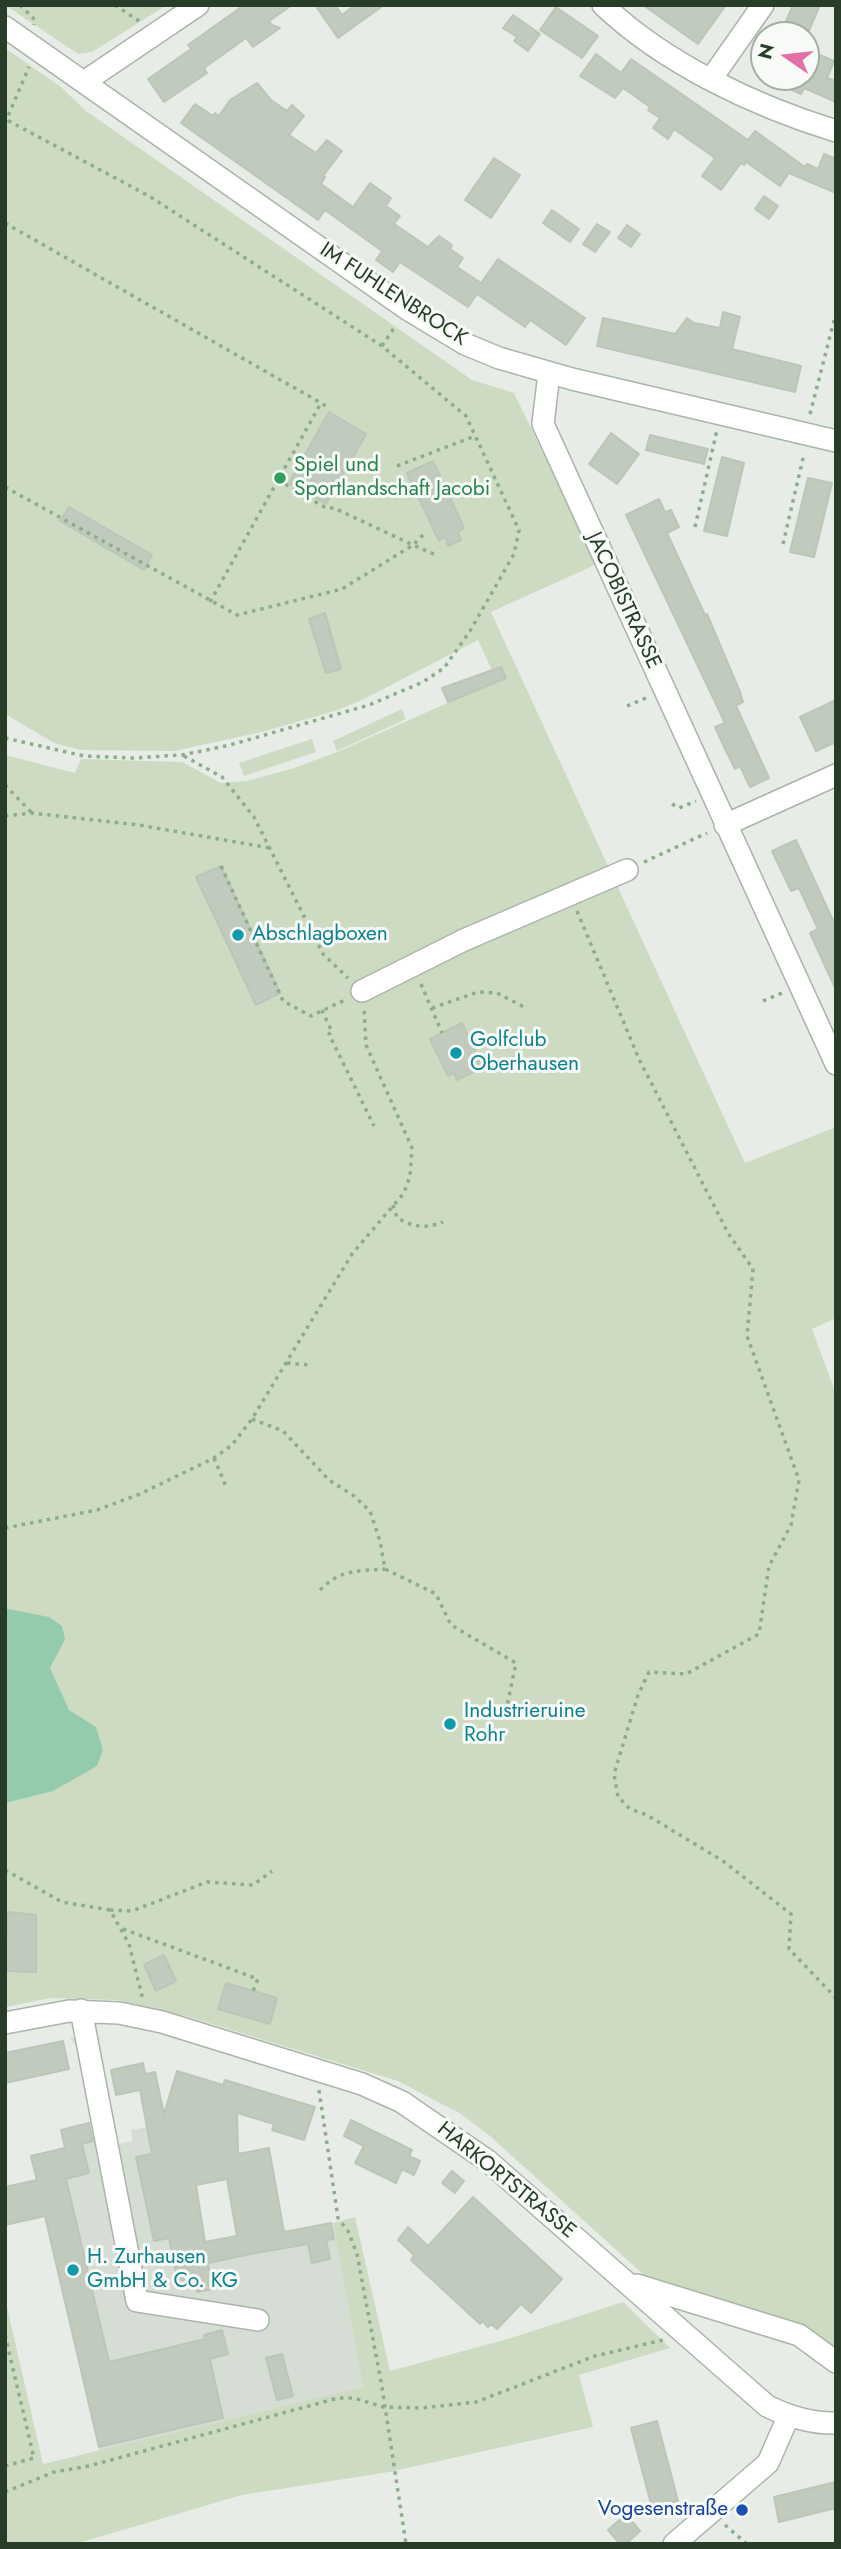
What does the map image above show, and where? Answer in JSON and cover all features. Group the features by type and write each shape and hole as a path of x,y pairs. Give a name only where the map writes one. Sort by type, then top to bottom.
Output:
{"street":[{"path":"84,82 198,5"},
{"path":"603,5 662,51 711,79 774,109 836,131"},
{"path":"711,79 763,5"},
{"name":"IM FUHLENBROCK","path":"5,27 407,309 473,347 549,373 836,441"},
{"name":"JACOBISTRASSE","path":"549,373 543,424 836,1064"},
{"path":"725,825 836,775"},
{"path":"362,991 464,940 627,870"},
{"path":"81,2010 137,2301 258,2320"},
{"name":"HARKORTSTRASSE","path":"5,2023 57,2012 81,2010 119,2013 148,2019 362,2084 402,2102 488,2161 767,2406 825,2424 836,2423"},
{"path":"624,2280 799,2335 836,2362"},
{"path":"674,2544 768,2463 789,2415"}],"path":[{"path":"115,5 138,18 151,37"},
{"path":"5,738 84,756 133,758 182,755 337,716 413,686 444,668 470,631 514,554 519,530 466,416 382,346 149,196 6,122 29,68 30,44"},
{"path":"5,223 328,407"},
{"path":"382,346 407,309"},
{"path":"783,544 836,313"},
{"path":"210,602 321,403"},
{"path":"695,527 721,413"},
{"path":"397,466 475,436"},
{"path":"278,481 326,508 334,508 436,555"},
{"path":"5,487 237,615 342,589 413,545 426,532"},
{"path":"5,1528 97,1510 140,1494 214,1458 232,1445 252,1419 352,1254 404,1193 410,1176 412,1148 366,1045 362,991 323,954 254,817 222,777 182,755"},
{"path":"5,785 32,813"},
{"path":"672,804 678,808 711,794"},
{"path":"5,816 32,813 139,825 270,848"},
{"path":"627,870 725,825"},
{"path":"221,866 283,1001 311,1016 362,991"},
{"path":"570,896 639,1059 728,1233 753,1269 747,1336 799,1480 791,1525 769,1566 759,1634 686,1674 649,1672 638,1695 614,1774 618,1797 630,1809 647,1815 723,1861 791,1914 789,1949 836,1998"},
{"path":"413,965 442,1033"},
{"path":"432,1008 478,992 497,993 524,1007"},
{"path":"322,1010 332,1032 328,1034 374,1126"},
{"path":"393,1205 397,1218 412,1226 430,1227 443,1222"},
{"path":"287,1363 308,1365"},
{"path":"252,1419 283,1432 328,1480 355,1496 370,1511 380,1541 385,1569"},
{"path":"214,1458 227,1489"},
{"path":"320,1590 332,1578 345,1573 385,1569 436,1594 450,1625 516,1663 507,1706 499,1718"},
{"path":"5,1870 62,1902 132,1911 207,1882 253,1885 272,1871"},
{"path":"110,1910 129,1944 148,2019"},
{"path":"121,1929 258,1979 253,1991"},
{"path":"316,2070 338,2218 348,2231 357,2254 406,2544"},
{"path":"5,2335 34,2458 5,2466"},
{"path":"5,2493 54,2472 89,2466 316,2402 355,2398 383,2407 421,2408 476,2402 595,2356 688,2336"},
{"path":"710,2512 747,2544"}],"shaded area":[{"path":"5,5 167,5 92,52 78,54"},
{"path":"5,48 61,87 86,111 472,380 514,393 597,564 491,612 745,1163 836,1127 836,1318 812,1329 836,1394 836,2351 654,2284 490,2136 461,2114 398,2081 189,2017 116,2000 51,1998 5,2007 5,755 75,773 81,759 182,762 221,783 247,781 337,752 497,681 478,640 362,700 335,711 262,732 174,751 81,750 54,743 5,714"},
{"path":"402,709 406,719 337,751 333,741"},
{"path":"312,739 316,752 244,776 239,763"},
{"path":"5,1610 49,1617 62,1626 65,1639 50,1668 69,1710 96,1727 103,1750 97,1766 53,1791 5,1803"},
{"path":"70,2038 101,2038 97,2043 117,2144 132,2141 131,2130 147,2127 145,2116 189,2245 227,2238 228,2243 333,2223 363,2387 99,2451 30,2156 96,2140 81,2064 76,2046"},
{"path":"355,2217 390,2371 511,2338 623,2302 670,2348 579,2375 593,2427 389,2472 242,2495 75,2544 5,2544 5,2298 43,2464 363,2387 333,2223"}],"building":[{"path":"244,5 292,5 269,21 280,28 253,47 246,38 204,68 207,73 164,102 148,79 191,49 188,45"},
{"path":"315,5 335,5 342,15 355,5 384,5 338,38"},
{"path":"643,5 726,5 698,44"},
{"path":"793,5 820,5 813,21 786,21"},
{"path":"556,7 598,36 582,58 540,30"},
{"path":"513,15 540,34 528,51 514,41 517,37 503,28"},
{"path":"596,54 621,73 631,59 748,140 755,131 805,167 807,164 818,169 824,154 836,159 836,193 789,173 780,186 746,162 744,165 741,163 721,190 702,176 715,158 674,129 668,139 653,128 660,118 648,110 650,107 623,88 615,98 580,76"},
{"path":"820,55 834,61 827,78 836,81 836,102 811,91 820,91"},
{"path":"257,83 271,100 287,111 292,105 304,116 289,135 316,153 327,140 342,151 323,176 325,177 321,184 353,207 370,183 391,198 386,206 400,216 394,224 428,247 439,236 452,245 450,249 463,258 457,267 481,283 498,259 585,318 566,345 530,320 525,327 477,294 468,307 400,262 393,272 376,260 382,251 325,210 318,220 181,123 195,104 213,116 215,113 219,116 230,100"},
{"path":"494,158 520,175 491,218 465,200"},
{"path":"764,196 778,206 769,219 755,209"},
{"path":"552,210 579,229 570,242 543,223"},
{"path":"597,224 610,232 595,252 583,244"},
{"path":"627,225 640,234 631,247 618,238"},
{"path":"723,312 740,317 732,349 801,366 795,392 597,346 603,318 675,334 687,318 694,323 720,328"},
{"path":"329,412 366,434 326,504 289,483"},
{"path":"611,433 639,454 617,484 589,464"},
{"path":"650,435 708,449 704,464 646,450"},
{"path":"722,457 744,463 727,536 704,531"},
{"path":"433,461 464,528 458,532 461,540 448,546 445,537 439,541 407,473"},
{"path":"808,478 832,483 814,557 790,552"},
{"path":"659,499 665,512 671,510 679,527 667,533 705,615 707,614 740,692 743,702 736,706 769,778 750,787 740,766 735,769 725,749 715,727 725,723 626,515"},
{"path":"69,507 152,555 144,570 60,521"},
{"path":"325,613 341,669 326,673 309,619"},
{"path":"501,667 506,678 448,702 442,688"},
{"path":"836,700 836,742 816,751 800,717"},
{"path":"796,840 836,927 836,990 810,933 818,929 799,888 791,891 772,851"},
{"name":"Abschlagboxen","path":"221,866 280,993 256,1005 196,877"},
{"name":"Golfclub Oberhausen","path":"462,1023 483,1067 457,1080 454,1073 448,1076 430,1039"},
{"path":"8,1912 36,1915 36,1972 5,1971"},
{"path":"164,1955 176,1981 156,1991 144,1965"},
{"path":"226,1983 277,1998 270,2024 218,2009"},
{"path":"63,2041 69,2069 5,2083 5,2053"},
{"path":"143,2063 145,2074 155,2072 164,2114 177,2071 223,2085 225,2080 315,2107 304,2140 272,2130 274,2124 237,2113 238,2154 269,2148 284,2232 331,2223 334,2239 326,2240 330,2259 312,2263 308,2244 256,2253 208,2263 213,2289 197,2292 196,2284 179,2288 169,2238 154,2241 136,2157 152,2154 140,2090 116,2095 111,2070","holes":["227,2179 237,2236 205,2242 196,2185"]},
{"path":"351,2120 412,2150 409,2156 420,2161 414,2175 402,2169 396,2183 355,2163 364,2146 344,2136"},
{"path":"89,2123 93,2141 82,2144 89,2173 66,2179 109,2362 205,2339 204,2335 222,2330 228,2354 210,2359 223,2418 99,2447 45,2216 5,2225 5,2187 37,2180 31,2156 65,2148 61,2130"},
{"path":"452,2171 464,2181 455,2193 442,2183"},
{"path":"473,2197 562,2279 531,2313 521,2304 497,2329 491,2324 488,2327 482,2321 480,2324 411,2260 414,2255 398,2240 408,2227 428,2246"},
{"path":"282,2354 293,2396 277,2400 266,2358"},
{"path":"657,2421 678,2501 652,2508 631,2428"},
{"path":"836,2482 836,2508 779,2522 774,2497"},
{"path":"626,2514 640,2531 626,2544 620,2544 608,2530"}],"place":[{"name":"Spiel und Sportlandschaft Jacobi","path":"280,478"},
{"name":"Abschlagboxen","path":"238,935"},
{"name":"Golfclub Oberhausen","path":"456,1053"},
{"name":"Industrieruine Rohr","path":"450,1724"},
{"name":"H. Zurhausen GmbH & Co. KG","path":"73,2270"},
{"name":"Vogesenstraße","path":"742,2510"}]}
